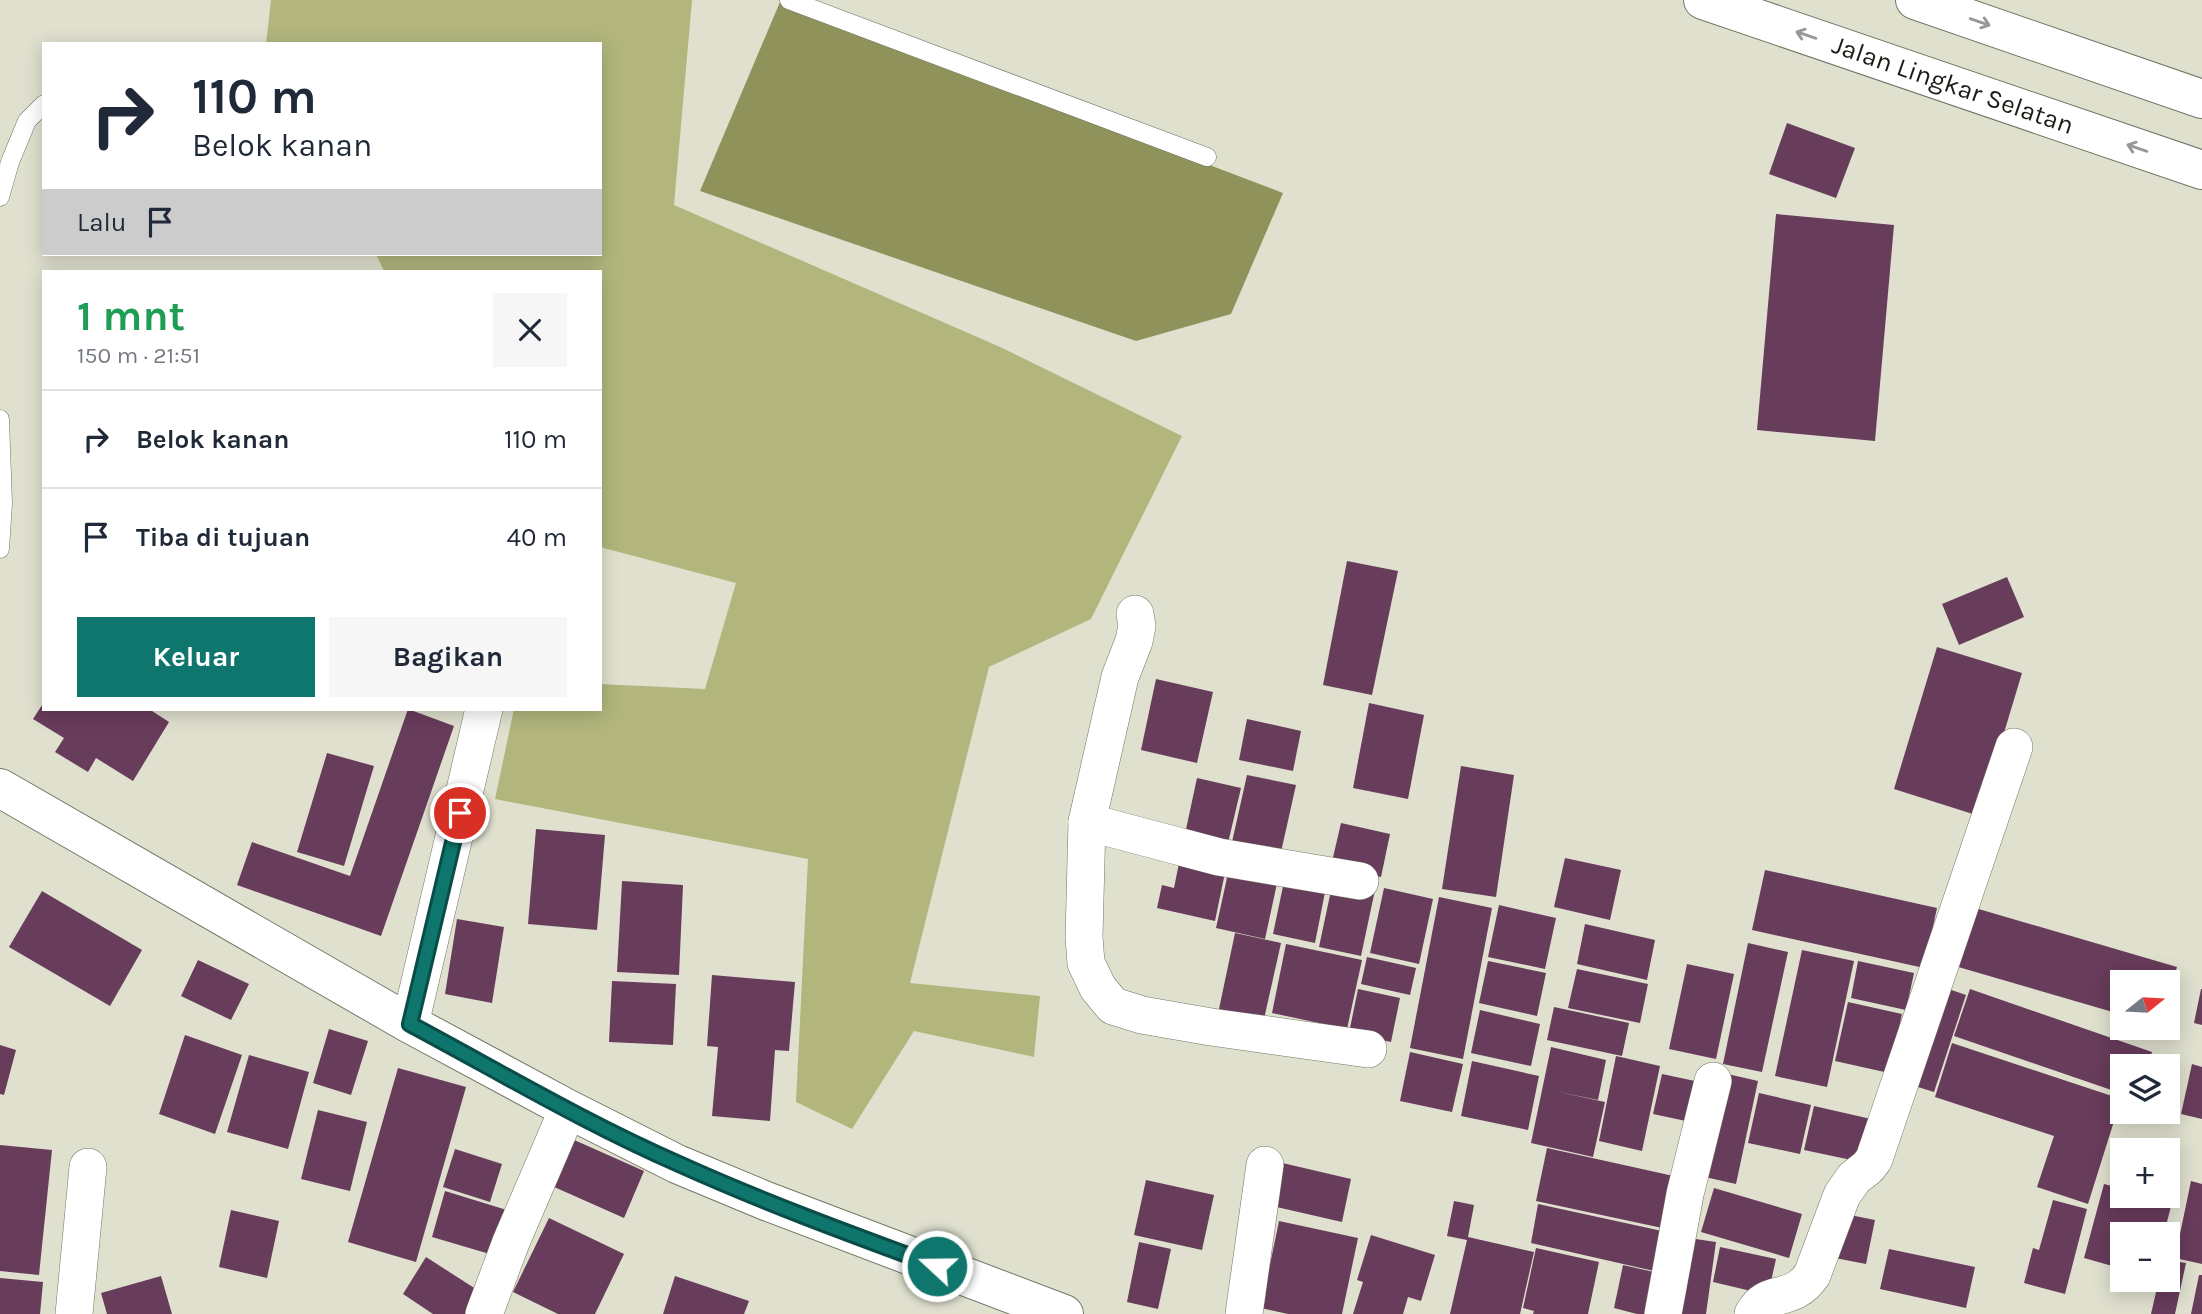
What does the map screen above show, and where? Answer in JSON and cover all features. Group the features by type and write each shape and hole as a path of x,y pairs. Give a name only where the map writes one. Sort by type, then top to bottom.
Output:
{"main road":[{"name":"Jalan Lingkar Selatan","path":"1703,0 2202,170"},
{"path":"1915,0 2202,99"},
{"path":"0,788 410,1024 677,1164 766,1201 1064,1314"}],"street":[{"path":"1135,614 1137,626 1134,641 1119,677 1087,822 1084,937 1086,963 1098,988 1113,1006 1142,1015 1368,1049"},
{"path":"410,1024 484,711"},
{"path":"1753,1314 1764,1300 1790,1294 1806,1283 1812,1275 1842,1195 1854,1178 1874,1159 2014,747"},
{"path":"1087,822 1219,857 1360,880"},
{"path":"1663,1314 1685,1194 1713,1081"},
{"path":"484,1314 511,1242 568,1109"},
{"path":"1244,1314 1265,1165"},
{"path":"74,1314 88,1167"}],"lane":[{"path":"789,0 1207,157"},
{"path":"0,197 10,162 27,121 42,106"},
{"path":"0,419 3,503 0,549"}],"shaded area":[{"path":"271,0 692,0 674,205 998,346 1182,436 1091,619 989,667 910,983 1040,996 1034,1057 914,1031 852,1129 796,1102 808,859 495,799 514,711 602,711 602,684 705,689 736,583 602,548 602,270 384,270 377,256 602,256 602,42 266,42"},
{"path":"780,2 1283,193 1231,314 1136,341 700,191"}],"building":[{"path":"1787,123 1855,148 1836,198 1769,174"},
{"path":"1776,214 1894,225 1875,441 1757,430"},
{"path":"1347,561 1398,571 1372,695 1323,685"},
{"path":"2007,577 2024,617 1959,645 1942,604"},
{"path":"1937,647 2022,673 1979,816 1894,789"},
{"path":"1156,679 1213,692 1197,763 1141,750"},
{"path":"1369,703 1424,715 1408,799 1353,788"},
{"path":"42,705 42,711 152,711 169,722 133,781 96,758 88,772 55,752 64,738 33,719"},
{"path":"407,711 454,726 381,936 237,885 252,842 350,876"},
{"path":"1247,719 1301,731 1293,771 1239,760"},
{"path":"327,753 374,766 344,866 297,852"},
{"path":"1461,766 1514,775 1496,897 1442,889"},
{"path":"1247,775 1296,785 1281,852 1232,842"},
{"path":"1197,778 1241,788 1228,843 1185,834"},
{"path":"1341,823 1390,834 1381,877 1331,866"},
{"path":"536,829 605,835 597,930 528,924"},
{"path":"1181,853 1227,863 1215,921 1157,908 1162,885 1174,888"},
{"path":"1565,858 1621,870 1610,920 1554,907"},
{"path":"1230,864 1279,874 1265,939 1216,928"},
{"path":"1765,870 1937,908 1924,968 1752,930"},
{"path":"1286,872 1327,882 1315,943 1273,934"},
{"path":"622,881 683,885 679,975 617,972"},
{"path":"1333,881 1375,890 1361,956 1319,947"},
{"path":"1384,888 1433,899 1419,964 1370,953"},
{"path":"42,891 142,950 110,1006 9,947"},
{"path":"1439,897 1492,908 1463,1059 1410,1048"},
{"path":"1499,905 1556,918 1545,969 1488,957"},
{"path":"1965,905 2177,967 2176,970 2110,970 2110,1011 1948,964"},
{"path":"457,919 504,927 492,1003 445,994"},
{"path":"1585,924 1655,940 1647,980 1577,964"},
{"path":"1235,933 1281,943 1264,1019 1219,1009"},
{"path":"1748,943 1788,952 1762,1072 1723,1064"},
{"path":"1286,944 1362,960 1347,1029 1272,1013"},
{"path":"1802,950 1854,961 1827,1087 1775,1076"},
{"path":"1367,957 1416,968 1410,995 1361,984"},
{"path":"198,960 249,984 231,1020 181,996"},
{"path":"1488,961 1546,973 1537,1016 1479,1003"},
{"path":"1858,961 1914,973 1906,1010 1851,998"},
{"path":"1687,964 1734,974 1716,1059 1669,1049"},
{"path":"1577,969 1648,984 1640,1023 1568,1008"},
{"path":"712,975 795,982 789,1051 775,1050 770,1121 712,1116 718,1047 707,1046"},
{"path":"612,981 676,984 673,1045 609,1042"},
{"path":"1937,985 1966,995 1934,1092 1905,1083"},
{"path":"1358,989 1400,998 1391,1042 1349,1033"},
{"path":"1970,989 2110,1037 2110,1040 2152,1052 2110,1054 2110,1090 1954,1036"},
{"path":"2202,989 2202,1025 2194,1023"},
{"path":"1848,1002 1902,1014 1889,1073 1835,1061"},
{"path":"1554,1007 1629,1023 1622,1056 1547,1040"},
{"path":"1480,1010 1540,1024 1531,1066 1471,1053"},
{"path":"329,1029 368,1041 351,1095 313,1083"},
{"path":"185,1035 242,1055 215,1134 159,1114"},
{"path":"1952,1043 2110,1095 2110,1124 2113,1124 2088,1204 2037,1187 2054,1136 1935,1097"},
{"path":"0,1045 16,1050 4,1095 0,1094"},
{"path":"1551,1047 1606,1060 1598,1100 1554,1091 1605,1102 1593,1157 1531,1143"},
{"path":"1410,1052 1463,1064 1452,1112 1400,1101"},
{"path":"249,1055 309,1072 288,1149 227,1132"},
{"path":"1616,1056 1660,1066 1642,1151 1599,1141"},
{"path":"1472,1061 1539,1076 1528,1130 1461,1116"},
{"path":"2192,1064 2202,1067 2202,1119 2181,1114"},
{"path":"398,1068 466,1087 416,1262 348,1242"},
{"path":"1719,1072 1758,1081 1736,1184 1696,1175"},
{"path":"1662,1074 1709,1084 1700,1124 1653,1114"},
{"path":"1759,1093 1811,1105 1800,1154 1748,1143"},
{"path":"1814,1106 1871,1119 1861,1162 1804,1150"},
{"path":"318,1110 367,1122 350,1191 301,1179"},
{"path":"572,1139 644,1171 624,1218 552,1186"},
{"path":"0,1145 52,1150 39,1275 0,1271"},
{"path":"1547,1148 1678,1177 1667,1229 1536,1201"},
{"path":"455,1149 502,1164 490,1202 443,1187"},
{"path":"1274,1161 1351,1179 1342,1222 1264,1204"},
{"path":"1146,1180 1214,1195 1202,1250 1134,1235"},
{"path":"2191,1181 2202,1184 2202,1264 2180,1259 2180,1234"},
{"path":"2104,1184 2110,1186 2110,1208 2170,1208 2167,1222 2110,1222 2110,1265 2084,1258"},
{"path":"1714,1188 1802,1214 1789,1258 1701,1232"},
{"path":"445,1191 513,1212 500,1257 432,1237"},
{"path":"2053,1200 2087,1209 2065,1294 2024,1283 2033,1248 2039,1250"},
{"path":"1454,1201 1474,1205 1468,1237 1534,1252 1520,1314 1450,1314 1467,1240 1447,1236"},
{"path":"1538,1204 1662,1231 1654,1271 1531,1243"},
{"path":"231,1210 279,1221 267,1278 219,1267"},
{"path":"1840,1213 1875,1220 1866,1264 1830,1257"},
{"path":"549,1218 624,1254 595,1314 558,1314 513,1292"},
{"path":"1279,1221 1358,1238 1342,1314 1288,1314 1261,1308"},
{"path":"1371,1235 1435,1255 1421,1301 1408,1297 1403,1314 1353,1314 1363,1282 1357,1280"},
{"path":"1682,1237 1716,1242 1706,1314 1671,1314"},
{"path":"1139,1242 1171,1249 1158,1309 1127,1302"},
{"path":"1720,1247 1776,1259 1768,1295 1713,1282"},
{"path":"1536,1248 1599,1262 1588,1314 1533,1314 1534,1311 1523,1308"},
{"path":"1889,1249 1975,1267 1966,1308 1880,1289"},
{"path":"426,1257 479,1291 465,1314 433,1314 403,1294"},
{"path":"2180,1262 2186,1263 2180,1291"},
{"path":"1623,1265 1667,1275 1659,1314 1637,1314 1614,1308"},
{"path":"2199,1275 2202,1275 2202,1314 2191,1314"},
{"path":"161,1276 172,1314 107,1314 101,1293"},
{"path":"675,1276 749,1301 744,1314 663,1314"},
{"path":"0,1278 43,1282 40,1314 0,1314"},
{"path":"2156,1292 2180,1292 2175,1314 2151,1314"}],"route":[{"path":"460,813 410,1024 677,1164 937,1266"}]}
